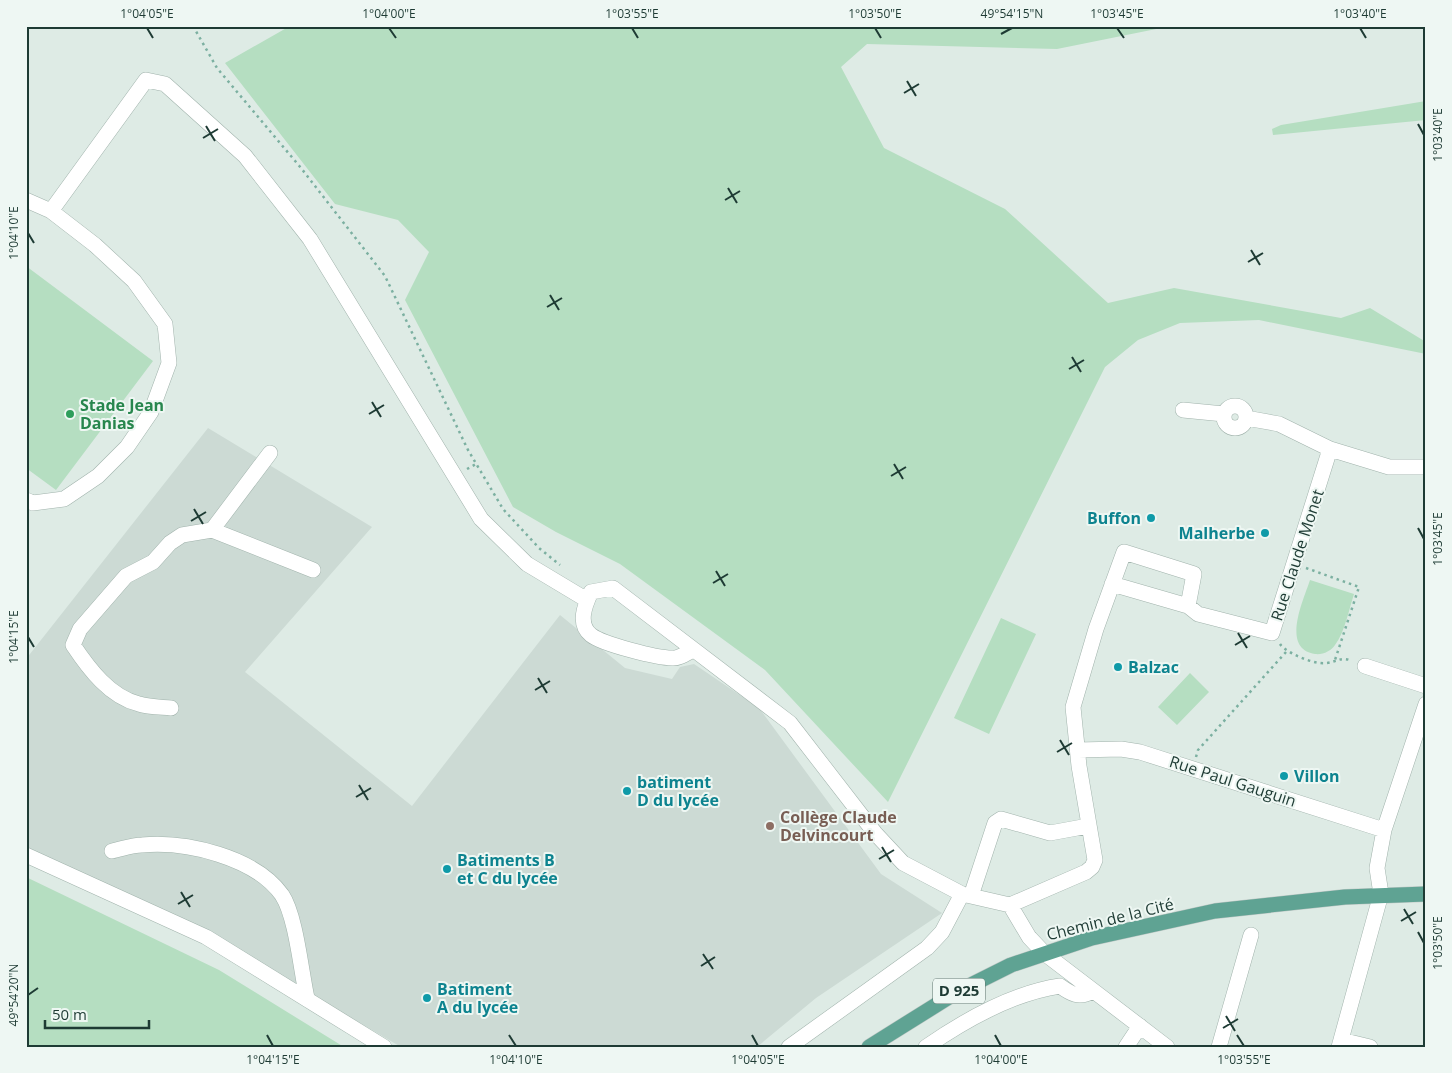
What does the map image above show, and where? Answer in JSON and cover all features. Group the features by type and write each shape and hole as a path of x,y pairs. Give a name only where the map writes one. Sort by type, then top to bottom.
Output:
{"main road":[{"name":"D 925","path":"1381,894 1426,894"},
{"name":"Chemin de la Cité","path":"870,1047 957,992 1018,962 1092,938 1215,911 1381,894"}],"street":[{"path":"51,211 146,80 166,84 246,156 310,240 481,519 527,564 588,600"},
{"path":"26,200 51,211 96,245 134,281 164,324 169,363 152,412 127,447 98,476 64,500 33,503 26,500"},
{"path":"1183,410 1224,414 1227,425 1233,428 1243,424 1246,418 1279,424 1330,449 1389,468 1426,467"},
{"name":"Rue Claude Monet","path":"1112,584 1188,606 1198,614 1272,633 1330,449"},
{"path":"212,530 270,453"},
{"path":"171,708 138,704 112,690 90,670 73,645 80,630 126,576 153,562 170,542 182,535 212,530 313,570"},
{"path":"693,650 674,659 610,644 590,634 584,623 583,610 591,592 613,588 790,723 875,833 903,863 966,895 1010,905 1086,872 1092,867 1095,860 1095,852 1088,826 1073,707 1124,552 1194,574 1188,606"},
{"path":"1365,666 1426,686"},
{"path":"1370,1047 1340,1043 1381,894 1377,868 1384,830 1426,704"},
{"name":"Rue Paul Gauguin","path":"1078,750 1120,749 1140,752 1384,830"},
{"path":"790,1047 927,948 942,932 966,895 995,823 1001,819 1050,833 1088,826"},
{"path":"112,851 142,845 175,845 233,858 268,881 282,895 290,914 307,998"},
{"path":"26,855 206,937 384,1047"},
{"path":"1010,905 1029,937 1044,953 1167,1047"},
{"path":"1219,1047 1251,935"},
{"path":"926,1047 954,1028 1038,989 1060,986 1072,995 1085,996 1092,991"},
{"path":"1126,1047 1140,1026"}],"path":[{"path":"193,26 217,68 301,168 385,276 468,450 498,501 539,548 561,567"},
{"path":"1294,563 1359,587 1335,660"},
{"path":"1272,633 1286,652 1324,664 1344,658 1365,666"},
{"path":"1194,768 1198,750 1286,652"}],"shaded area":[{"path":"208,428 372,527 245,672 412,806 560,615 625,668 672,679 680,667 694,664 759,708 881,874 942,913 816,998 757,1047 401,1047 333,1007 26,850 26,659"}],"green space":[{"path":"290,26 1171,26 1057,49 867,44 841,67 884,148 1005,209 1108,303 1174,288 1341,318 1370,308 1426,342 1426,354 1259,320 1180,323 1138,340 1105,367 888,802 765,670 620,564 556,532 513,507 405,300 429,252 398,220 335,204 225,63"},
{"path":"1426,101 1426,120 1273,135 1272,129 1281,125"},
{"name":"Stade Jean Danias","path":"26,266 153,361 56,490 26,468"},
{"path":"1310,580 1354,594 1338,640 1331,649 1321,654 1304,650 1299,643 1296,633 1300,610"},
{"path":"1001,618 1036,634 989,734 954,718"},
{"path":"1190,673 1209,692 1177,725 1158,707"},
{"path":"26,877 219,970 344,1047 26,1047"}],"place":[{"name":"Stade Jean Danias","path":"70,414"},
{"name":"Buffon","path":"1151,518"},
{"name":"Malherbe","path":"1265,533"},
{"name":"Balzac","path":"1118,667"},
{"name":"Villon","path":"1284,776"},
{"name":"batiment D du lycée","path":"627,791"},
{"name":"Collège Claude Delvincourt","path":"770,826"},
{"name":"Batiments B et C du lycée","path":"447,869"},
{"name":"Batiment A du lycée","path":"427,998"}]}
